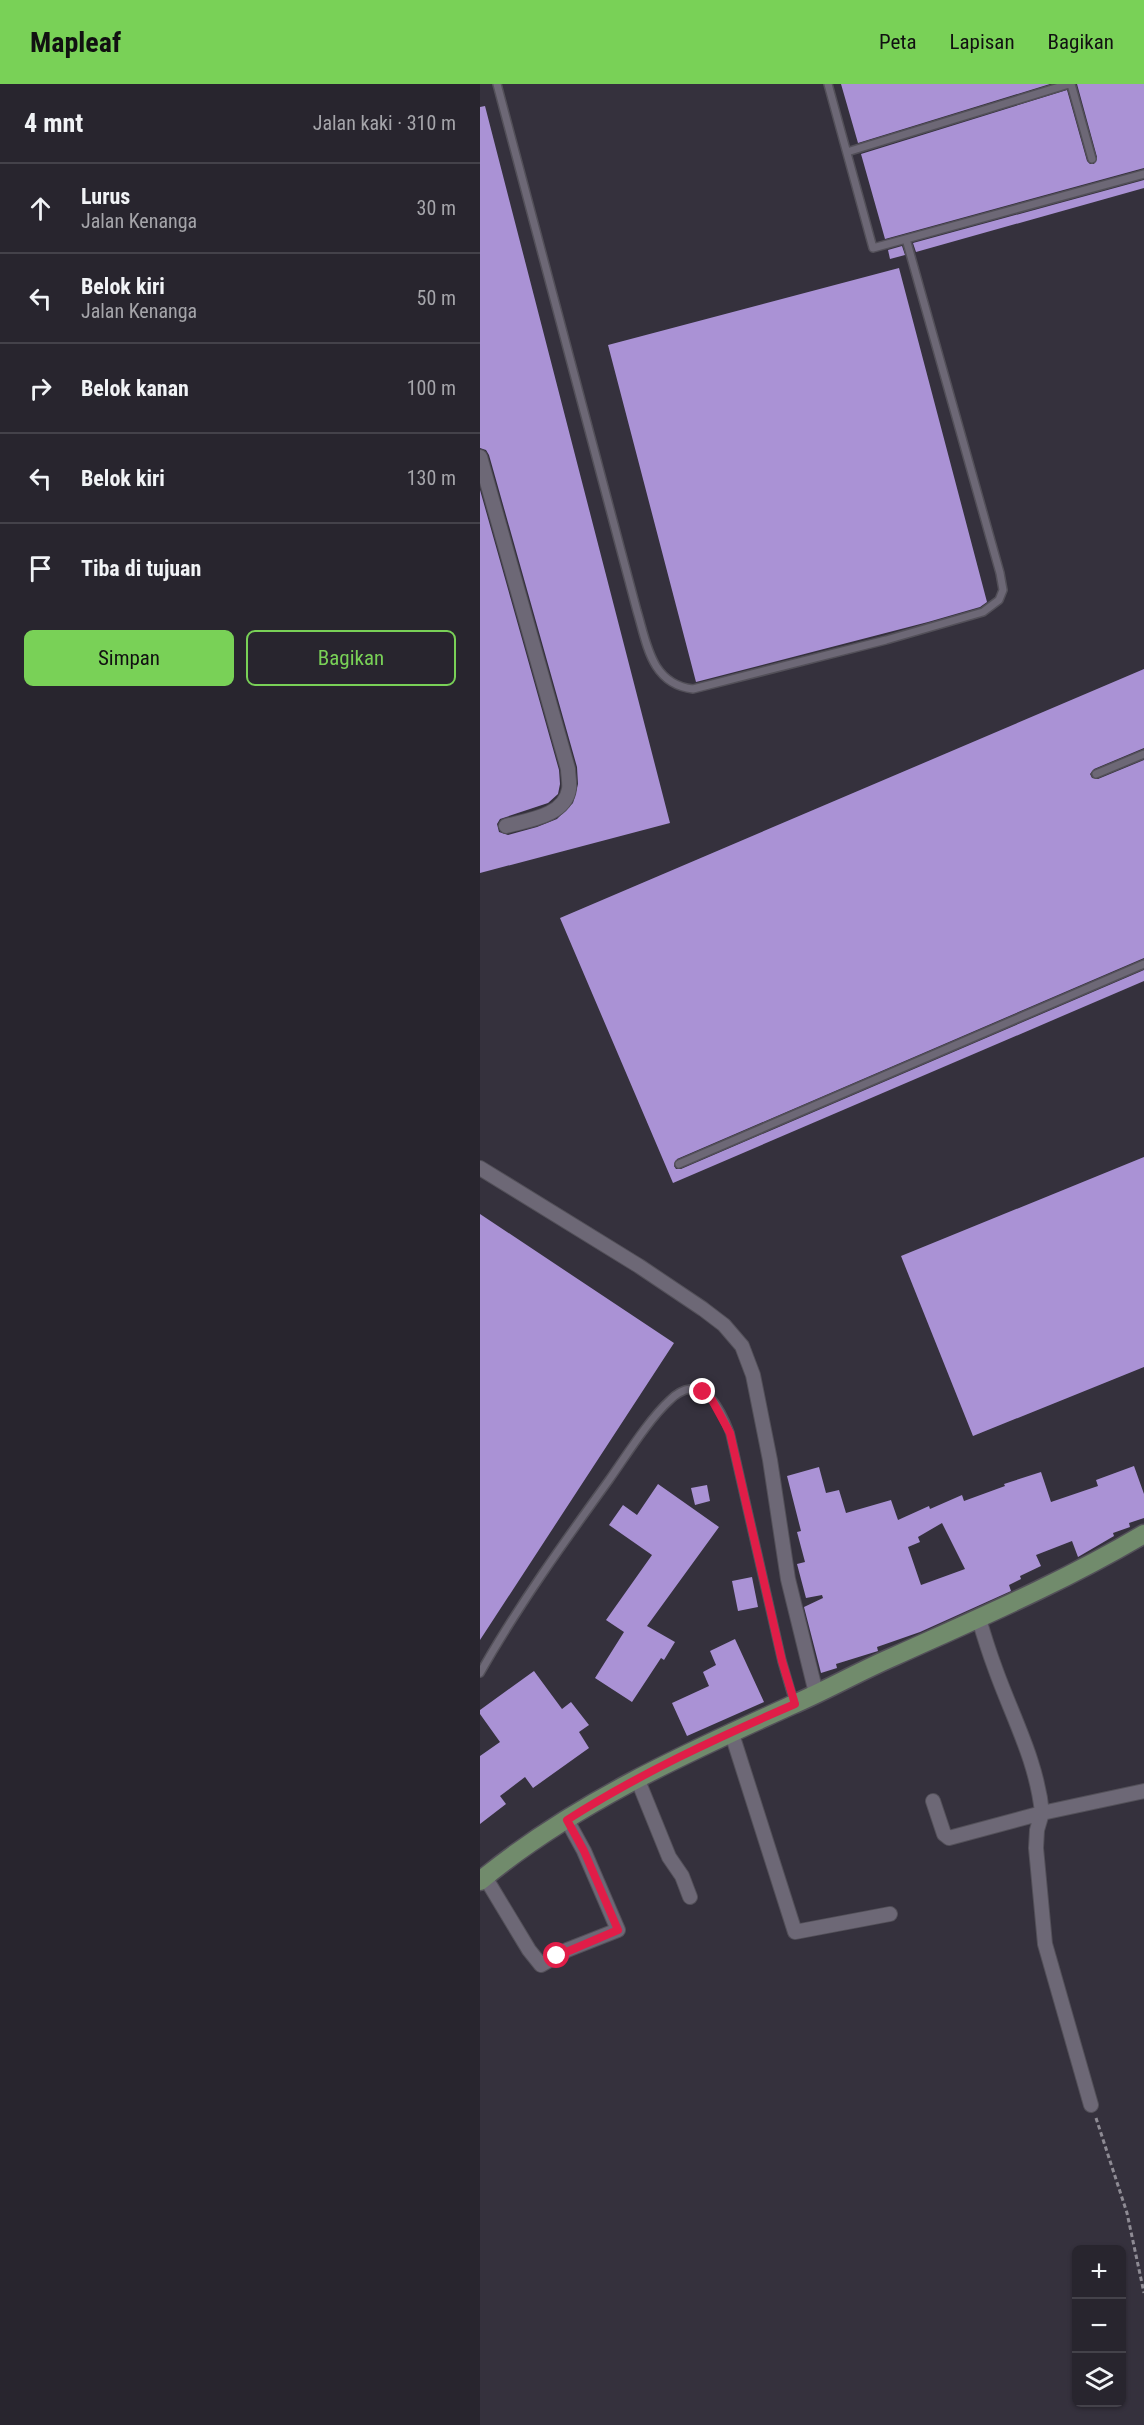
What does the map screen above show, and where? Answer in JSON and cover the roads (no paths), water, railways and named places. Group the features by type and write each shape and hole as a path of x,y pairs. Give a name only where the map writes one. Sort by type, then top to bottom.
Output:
{"main road":[{"path":"482,1879 567,1820 637,1778 731,1731 795,1704 1082,1570 1144,1534"}],"street":[{"path":"480,457 568,769 569,788 560,807 545,815 507,826"},
{"path":"480,1168 639,1266 724,1325 742,1346 753,1375 770,1460 788,1579 816,1693"},
{"path":"979,1619 995,1668 1024,1738 1040,1794 1042,1813 1037,1830 1036,1848 1045,1944 1091,2105"},
{"path":"731,1731 795,1932 890,1914"},
{"path":"637,1778 669,1857 682,1876 690,1897"},
{"path":"933,1801 944,1834 949,1838 1042,1813 1144,1791"},
{"path":"482,1879 541,1965 618,1930 584,1851 567,1820"}],"lane":[{"path":"507,84 498,85 637,611 650,653 659,672 682,687 693,689 886,640 983,612 999,600 1003,590 1000,573 906,239"},
{"path":"828,84 873,248 1144,174"},
{"path":"847,152 1070,84 1092,159"},
{"path":"1096,774 1144,754"},
{"path":"679,1164 1144,964"},
{"path":"480,1673 573,1531 630,1450 669,1401 679,1392 691,1389 703,1392 712,1400 730,1433 782,1661 795,1704"}]}
